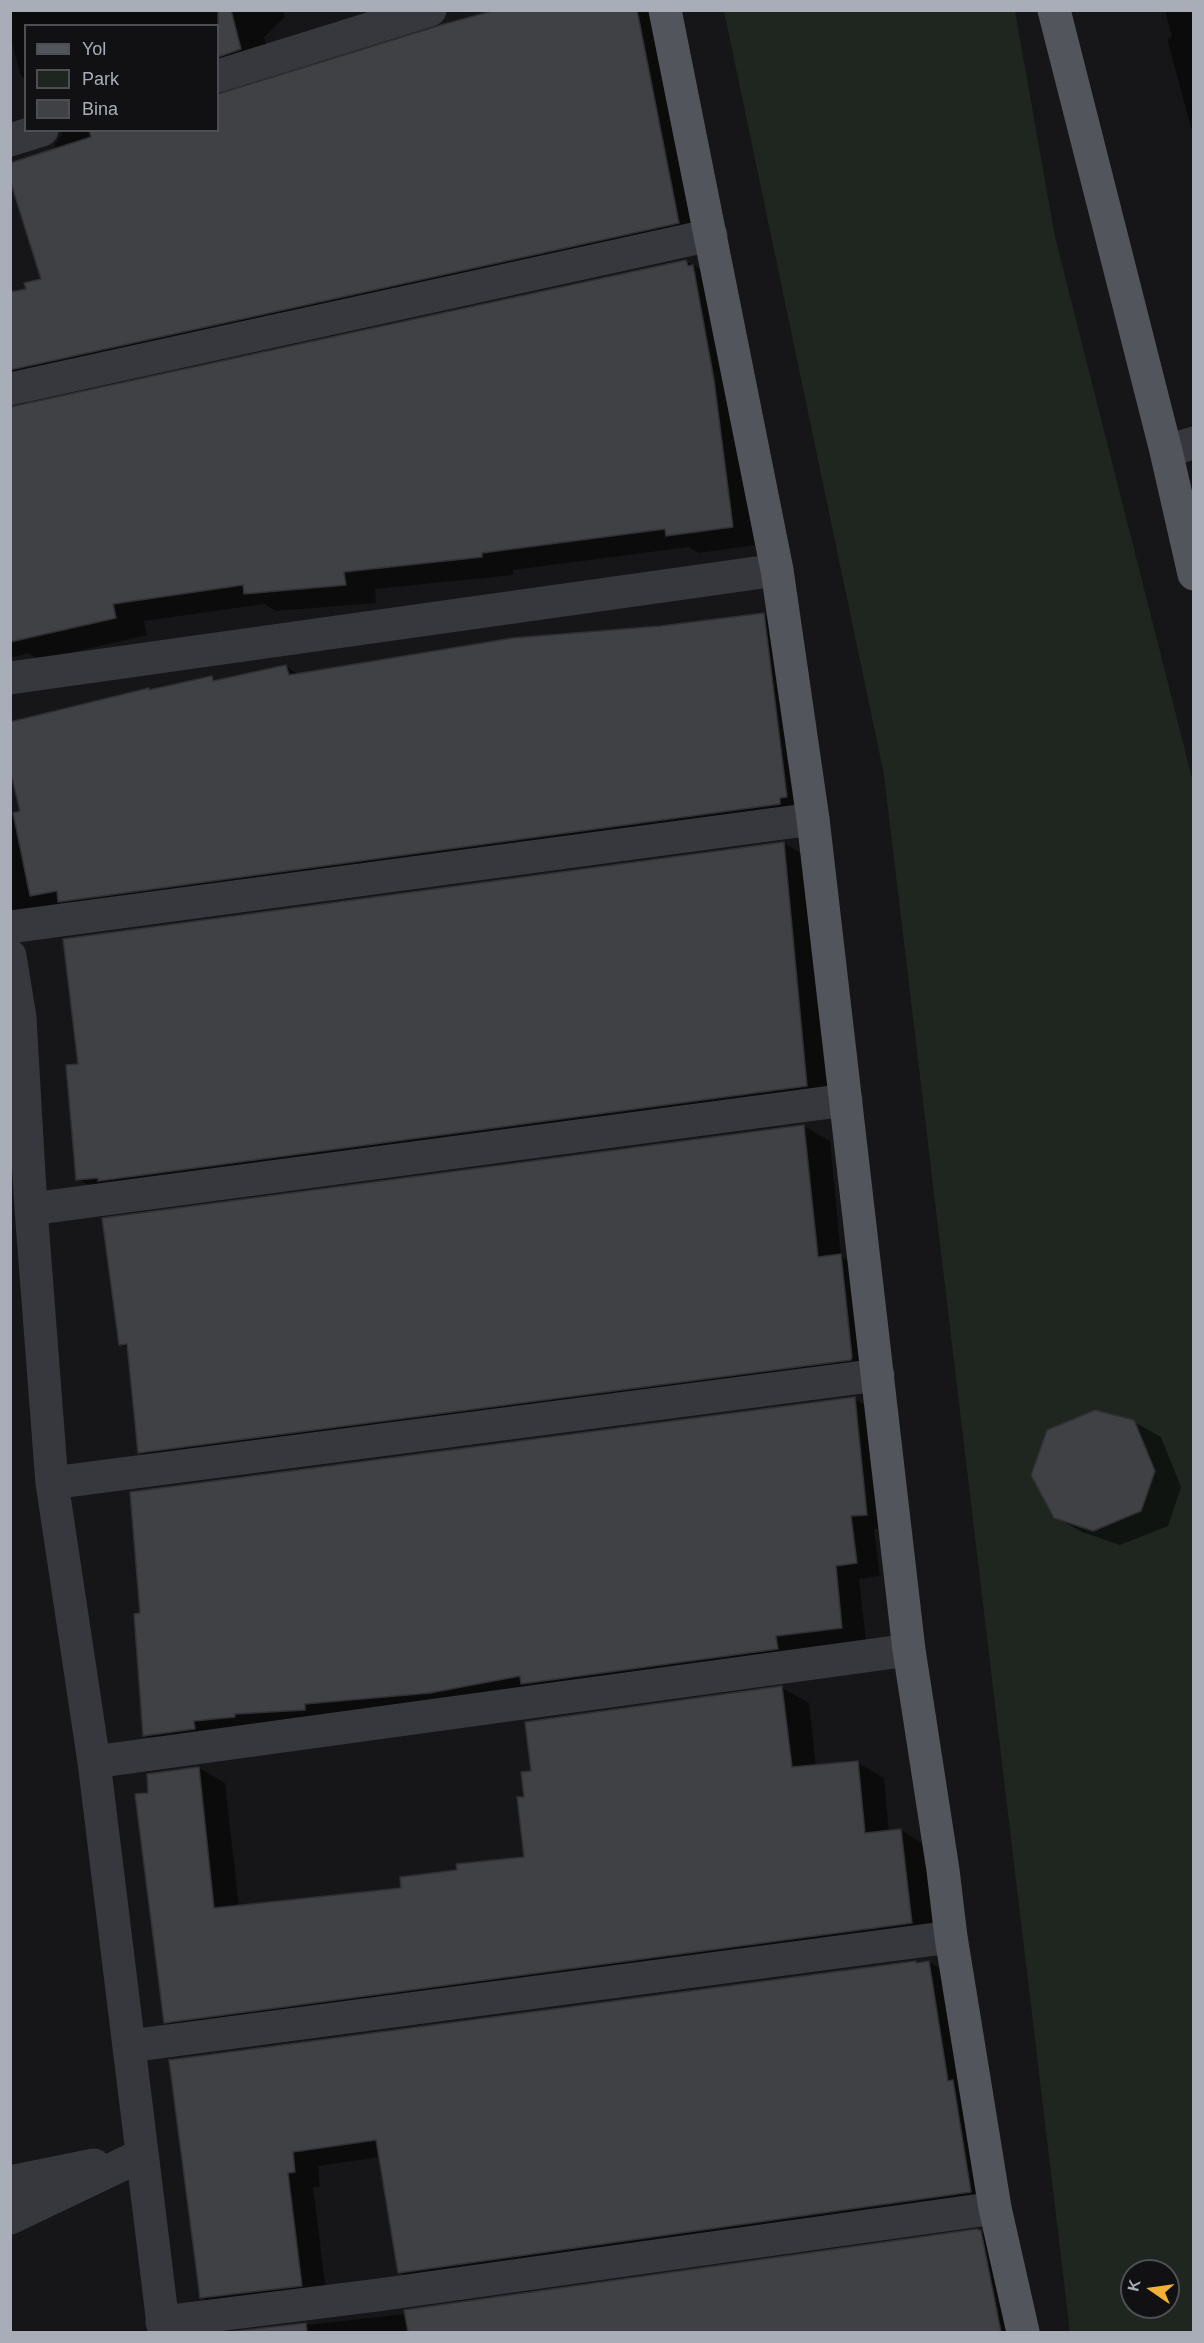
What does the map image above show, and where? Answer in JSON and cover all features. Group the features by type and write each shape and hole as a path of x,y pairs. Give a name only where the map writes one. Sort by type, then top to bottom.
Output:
{"main road":[{"path":"664,10 777,570 813,819 909,1650 951,1937 995,2208 1023,2332"},
{"path":"1054,10 1180,447 1194,574"}],"street":[{"path":"219,76 430,10"},
{"path":"10,140 36,132"},
{"path":"10,389 711,235"},
{"path":"10,678 777,570"},
{"path":"10,927 813,819"},
{"path":"10,956 52,1483 94,1762 163,2327 995,2208"},
{"path":"31,1209 846,1100"},
{"path":"52,1483 878,1375"},
{"path":"94,1762 909,1650"},
{"path":"130,2046 951,1937"},
{"path":"10,2182 142,2155"},
{"path":"10,2218 142,2155"}],"green space":[{"path":"724,11 1015,11 1055,237 1193,782 1193,2332 1070,2332 884,775"}],"building":[{"path":"218,10 231,10 241,49 219,57"},
{"path":"496,10 637,10 679,223 10,370 10,292 26,289 24,283 41,279 10,180 10,163 91,137 90,132 219,132 219,94"},
{"path":"686,260 688,266 693,265 714,380 733,527 666,536 665,529 482,553 482,557 344,572 346,585 244,594 243,585 113,604 116,618 10,642 10,407"},
{"path":"764,613 787,797 780,798 780,804 58,902 57,891 30,896 13,813 20,811 10,770 10,722 149,688 149,690 212,676 213,681 286,665 289,675 513,638 661,626"},
{"path":"784,842 807,1086 98,1181 98,1178 76,1180 66,1065 78,1064 63,939"},
{"path":"804,1125 818,1257 841,1254 851,1360 138,1453 127,1344 119,1345 102,1218"},
{"path":"855,1397 867,1515 851,1516 857,1563 836,1566 842,1628 776,1636 778,1649 521,1684 520,1676 430,1693 305,1704 305,1710 235,1714 235,1717 194,1721 195,1729 143,1736 134,1614 140,1613 130,1492"},
{"path":"1095,1410 1134,1420 1155,1471 1141,1511 1093,1531 1054,1518 1031,1475 1047,1430"},
{"path":"782,1686 792,1767 858,1761 865,1833 901,1829 912,1923 164,2023 135,1794 148,1793 147,1774 199,1767 214,1908 401,1888 400,1877 457,1870 456,1864 524,1857 517,1797 524,1797 521,1772 531,1771 525,1722"},
{"path":"916,1961 916,1963 929,1961 948,2081 953,2080 971,2192 398,2273 376,2140 293,2152 295,2172 288,2173 302,2286 200,2298 169,2060"},
{"path":"977,2229 981,2231 1001,2332 408,2332 404,2310"},
{"path":"306,2323 307,2332 229,2332"}]}
